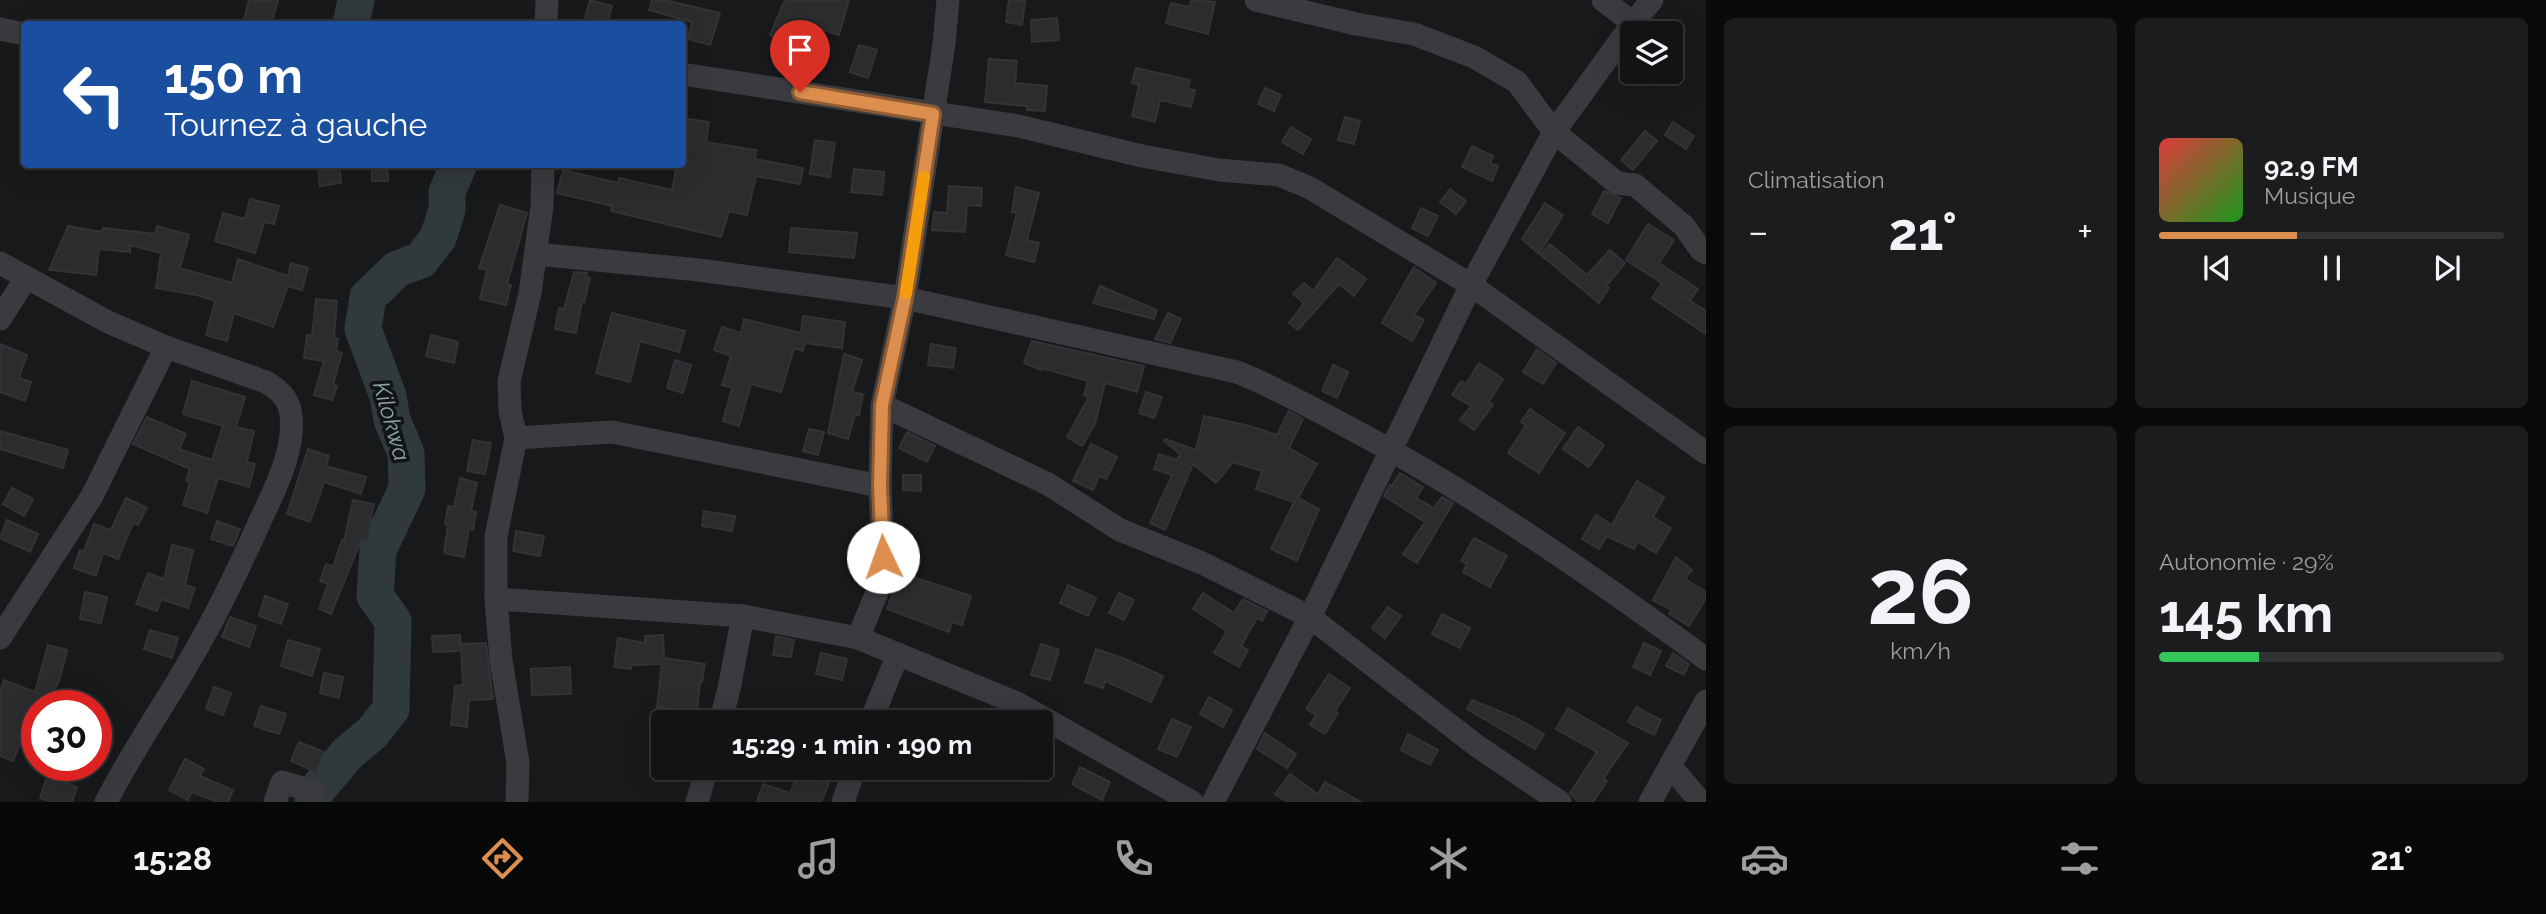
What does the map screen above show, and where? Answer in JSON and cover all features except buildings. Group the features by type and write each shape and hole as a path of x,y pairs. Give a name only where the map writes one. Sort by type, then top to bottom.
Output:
{"street":[{"path":"546,21 547,0"},
{"path":"858,638 880,585 883,557 880,486 882,405 905,298 948,0"},
{"path":"1256,0 1356,24 1414,34 1474,57 1517,82 1553,132 1617,183 1635,185 1684,226 1706,253"},
{"path":"1603,0 1630,21"},
{"path":"1635,21 1652,0"},
{"path":"0,29 21,33"},
{"path":"1213,802 1310,617 1471,285 1553,132 1620,41"},
{"path":"686,75 1018,126 1142,156 1219,170 1279,175 1310,188 1471,285 1706,453"},
{"path":"517,802 518,763 502,660 496,599 496,536 516,438 510,411 509,381 530,293 542,206 543,168"},
{"path":"536,254 699,270 905,298 1237,372 1269,384 1392,450 1608,587 1706,659"},
{"path":"0,262 108,322 166,347 246,374 280,391 291,413 291,433 279,480 242,561 194,654 123,768 106,802"},
{"path":"0,319 26,278"},
{"path":"0,638 92,496 166,347"},
{"path":"882,405 1048,484 1120,530 1202,563 1310,617 1477,746 1560,802"},
{"path":"516,438 612,432 880,486"},
{"path":"496,599 743,616 858,638 1017,703 1192,802"},
{"path":"723,710 743,616"},
{"path":"875,710 898,654"},
{"path":"1650,802 1706,701"},
{"path":"1670,766 1701,802"},
{"path":"697,802 703,780"},
{"path":"843,802 851,780"},
{"path":"275,802 282,782 315,792"}],"waterway":[{"name":"Kilokwa","path":"352,21 356,0"},
{"name":"Kilokwa","path":"313,802 315,792 348,753 372,733 391,709 393,621 375,596 378,550 407,489 406,453 392,420 388,396 363,329 368,297 397,269 421,260 438,238 447,210 447,192 457,168"}],"slow traffic":[{"path":"906,293 924,177"}],"route":[{"path":"800,92 933,114 905,298 882,405 880,486 883,557"}]}
